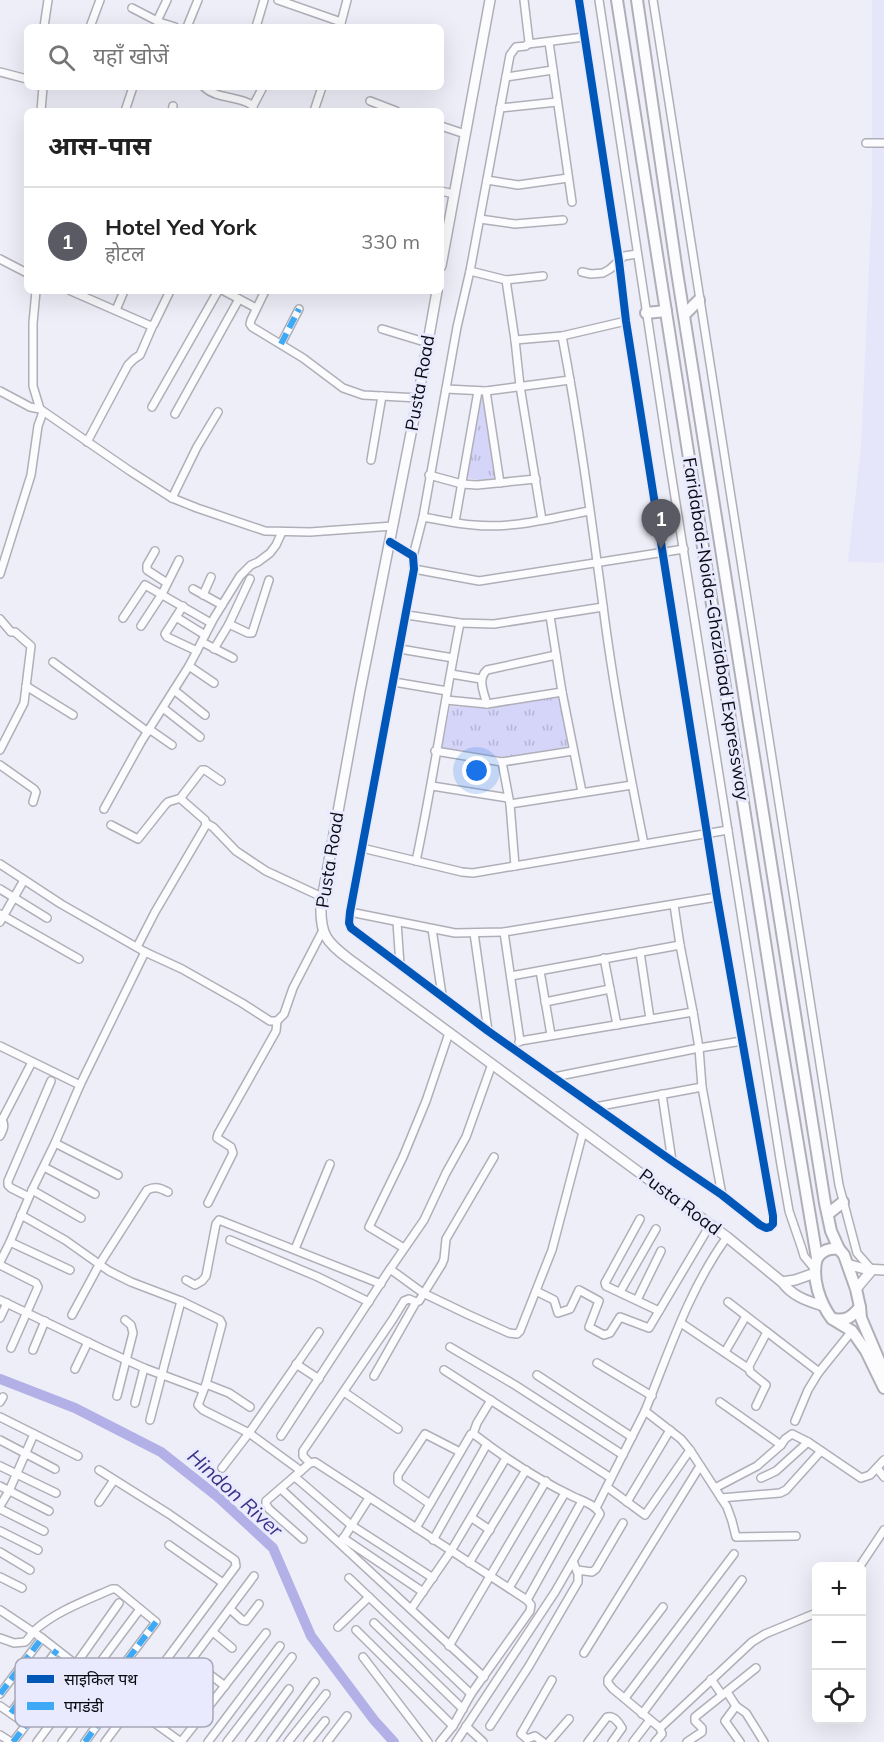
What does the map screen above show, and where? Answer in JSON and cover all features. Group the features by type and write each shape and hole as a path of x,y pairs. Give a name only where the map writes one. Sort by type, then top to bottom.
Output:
{"main road":[{"name":"Faridabad-Noida-Ghaziabad Expressway","path":"617,0 816,1266 823,1306 832,1319"},
{"name":"Faridabad-Noida-Ghaziabad Expressway","path":"637,0 677,272 831,1231 844,1255 856,1289 861,1318 884,1372"},
{"path":"684,315 699,300"},
{"path":"646,313 666,311"},
{"path":"828,1214 843,1202"},
{"path":"816,1266 821,1253 830,1248 839,1249"},
{"path":"832,1319 842,1321 853,1315 860,1307"},
{"path":"832,1319 852,1331 866,1351 884,1388"}],"street":[{"path":"44,24 48,0"},
{"path":"91,24 100,0"},
{"path":"157,21 167,0"},
{"path":"188,24 198,0"},
{"path":"257,24 264,0"},
{"path":"278,0 340,24 347,0"},
{"path":"444,249 490,0"},
{"path":"524,0 528,44"},
{"path":"579,0 626,321 717,897 773,1216 773,1224 766,1228 723,1195 488,1030 351,928 349,923 407,615 414,569 413,556 423,517 457,327 470,271 512,51 516,47 528,44 584,37"},
{"path":"599,0 646,313 781,1165 789,1211 804,1256 816,1266 795,1280 782,1282"},
{"path":"653,0 664,82 839,1185 857,1253 872,1270"},
{"path":"132,8 166,24"},
{"path":"549,42 572,202"},
{"path":"506,77 553,70"},
{"path":"0,72 24,78"},
{"path":"41,108 43,90"},
{"path":"126,108 132,90"},
{"path":"208,90 214,94 246,101 253,108 262,90"},
{"path":"315,108 321,90"},
{"path":"370,102 387,108"},
{"path":"500,108 557,102"},
{"path":"444,127 465,134"},
{"path":"866,143 884,143"},
{"path":"487,180 518,185 568,178"},
{"path":"444,192 454,194"},
{"path":"480,219 514,224 562,220"},
{"path":"582,272 603,273 624,256 637,254"},
{"path":"0,259 24,271"},
{"path":"470,271 506,280 543,276"},
{"path":"506,280 520,386 542,520"},
{"path":"0,574 31,476 42,411 33,386 33,323 36,294"},
{"path":"77,294 147,325 153,325"},
{"path":"116,310 123,294"},
{"path":"87,442 131,362 140,355 168,294"},
{"path":"152,407 216,294"},
{"path":"229,294 256,308"},
{"path":"263,294 250,324 252,327 343,388 363,394 418,399"},
{"name":"Pusta Road","path":"436,294 322,897 323,930 331,946 727,1237 782,1282 788,1290 807,1301 823,1306"},
{"path":"175,414 239,300"},
{"path":"280,344 299,309"},
{"path":"515,340 562,336 626,321"},
{"path":"382,329 428,343"},
{"path":"562,336 603,607 644,844"},
{"path":"446,389 486,391 570,380"},
{"path":"0,391 42,411 172,498 197,508 265,531 310,532 393,526"},
{"path":"455,522 478,391"},
{"path":"486,391 500,483"},
{"path":"371,460 382,396"},
{"path":"172,498 197,447 218,412"},
{"path":"429,475 462,484 483,485 536,479"},
{"path":"423,517 487,526 542,520 589,511"},
{"path":"104,809 243,572 270,554 282,532"},
{"path":"390,542 413,556"},
{"path":"414,569 479,581 684,549"},
{"path":"154,551 147,570 167,584"},
{"path":"141,626 162,594 179,560"},
{"path":"203,595 212,577"},
{"path":"214,649 229,624 250,579"},
{"path":"229,624 252,633 269,580"},
{"path":"123,618 145,585 212,623"},
{"path":"193,589 222,605"},
{"path":"183,606 166,631 166,636 197,651"},
{"path":"407,615 460,623 494,624 603,607"},
{"path":"550,616 582,792"},
{"path":"176,617 214,649 233,658"},
{"path":"0,619 11,632 15,632 31,646 24,703 0,750"},
{"path":"416,861 432,786 435,750 460,623"},
{"path":"400,649 453,658"},
{"path":"487,705 481,679 487,670 556,655"},
{"path":"53,662 148,731 172,745"},
{"path":"189,666 214,683"},
{"path":"451,674 481,679"},
{"path":"394,682 447,691"},
{"path":"26,686 73,715"},
{"path":"174,690 205,715"},
{"path":"446,700 487,705 562,692"},
{"path":"163,708 200,736"},
{"path":"435,750 502,762 573,751"},
{"path":"502,762 509,801 515,866"},
{"path":"0,765 34,789 36,792 33,802"},
{"path":"111,825 138,839 168,802 181,798 202,770 221,781"},
{"path":"432,786 509,801 632,785"},
{"path":"181,798 236,851 266,871 322,897"},
{"path":"137,947 155,912 206,827 206,823"},
{"path":"362,848 473,873 728,830"},
{"path":"0,864 61,904 145,952 182,969 270,1020 277,1021"},
{"path":"24,880 1,917 79,958"},
{"path":"0,889 46,918"},
{"path":"350,912 455,933 504,932 717,897"},
{"path":"674,904 699,1048 702,1087 723,1195"},
{"path":"398,922 400,965"},
{"path":"432,929 442,995"},
{"path":"208,1203 233,1153 231,1147 219,1141 218,1134 276,1031 277,1021 284,1014 293,988 323,930"},
{"path":"504,932 520,1041"},
{"path":"474,933 488,1030"},
{"path":"511,976 680,945"},
{"path":"11,1348 38,1285 0,1261 80,1085 145,952"},
{"path":"640,952 650,1019"},
{"path":"604,958 617,1025"},
{"path":"540,971 551,1035"},
{"path":"545,1002 610,989"},
{"path":"514,1049 520,1041 693,1012"},
{"path":"404,1248 369,1227 403,1157 426,1101 449,1033"},
{"path":"554,1077 742,1041"},
{"path":"0,1046 80,1085"},
{"path":"0,1136 4,1128 1,1120 32,1062"},
{"path":"281,1436 424,1220 466,1137 492,1064"},
{"path":"51,1081 8,1185 10,1188 31,1193 81,1218"},
{"path":"595,1107 702,1087"},
{"path":"662,1094 672,1161"},
{"path":"390,1269 423,1293 509,1333 518,1334 552,1250 583,1132"},
{"path":"55,1143 118,1175"},
{"path":"374,1376 416,1302 442,1264 446,1239 494,1157"},
{"path":"295,1249 330,1164"},
{"path":"44,1167 95,1194"},
{"path":"72,1315 99,1265 147,1190 158,1187 168,1192"},
{"path":"21,1215 65,1240 108,1271 220,1320 222,1322 198,1401 200,1407 249,1433 301,1471"},
{"path":"640,1219 604,1283 659,1311"},
{"path":"186,1280 195,1285 206,1276 216,1224 219,1220 381,1284"},
{"path":"536,1291 554,1300 558,1312 570,1308 579,1290 599,1301 589,1327 604,1335 610,1333 620,1317 649,1328 710,1225"},
{"path":"620,1292 656,1229"},
{"path":"596,1508 645,1411 681,1323 712,1257 727,1237"},
{"path":"230,1240 318,1277 369,1302"},
{"path":"10,1242 70,1270"},
{"path":"637,1300 661,1251"},
{"path":"847,1263 872,1270 884,1270"},
{"path":"856,1289 872,1270"},
{"path":"310,1463 303,1456 303,1452 404,1301 409,1299 416,1302"},
{"path":"0,1318 4,1301 144,1368 229,1393 250,1407"},
{"path":"150,1420 181,1301"},
{"path":"728,1302 819,1372"},
{"path":"725,1352 746,1316"},
{"path":"117,1396 133,1329 125,1320"},
{"path":"33,1350 45,1321"},
{"path":"681,1323 749,1369 766,1385 756,1406"},
{"path":"795,1422 808,1390 819,1372 852,1331"},
{"path":"222,1468 319,1332"},
{"path":"749,1369 767,1332"},
{"path":"75,1369 88,1342"},
{"path":"450,1347 623,1455"},
{"path":"597,1363 651,1396"},
{"path":"296,1364 319,1379"},
{"path":"135,1403 144,1368"},
{"path":"444,1370 611,1478"},
{"path":"537,1375 632,1437"},
{"path":"344,1392 398,1429"},
{"path":"416,1528 491,1400"},
{"path":"720,1402 781,1445"},
{"path":"645,1411 681,1439 690,1450 721,1498 732,1521 736,1537 796,1536"},
{"path":"0,1417 78,1456"},
{"path":"627,1502 670,1430"},
{"path":"34,1434 0,1507 45,1531"},
{"path":"430,1504 398,1482 398,1475 425,1434 460,1452"},
{"path":"456,1742 555,1592 600,1515 596,1508 506,1458 473,1434"},
{"path":"715,1488 758,1466 792,1434 808,1442 861,1478 867,1477 884,1460"},
{"path":"0,1440 55,1469"},
{"path":"761,1478 776,1471 808,1442"},
{"path":"433,1540 487,1444"},
{"path":"607,1487 645,1515 690,1450"},
{"path":"721,1498 780,1493 786,1490 821,1451"},
{"path":"411,1609 472,1518 506,1458"},
{"path":"303,1539 266,1504 268,1498 313,1462 509,1588 531,1605 530,1611 440,1742"},
{"path":"0,1466 56,1493"},
{"path":"584,1653 700,1466"},
{"path":"877,1468 884,1477"},
{"path":"99,1470 169,1514 235,1560 236,1566 167,1658"},
{"path":"469,1563 526,1470"},
{"path":"295,1477 351,1525 433,1578"},
{"path":"99,1502 114,1479"},
{"path":"449,1646 546,1481"},
{"path":"0,1486 49,1511"},
{"path":"281,1489 341,1541 484,1677"},
{"path":"509,1588 565,1492"},
{"path":"341,1541 369,1498"},
{"path":"527,1600 582,1501"},
{"path":"472,1518 490,1530"},
{"path":"576,1570 591,1572 597,1569 623,1523"},
{"path":"863,1562 884,1530"},
{"path":"0,1531 38,1550"},
{"path":"341,1541 423,1592"},
{"path":"169,1545 223,1583"},
{"path":"0,1552 30,1570"},
{"path":"625,1698 734,1554"},
{"path":"490,1726 529,1666 578,1582 573,1561"},
{"path":"194,1658 254,1576"},
{"path":"0,1577 22,1588"},
{"path":"349,1578 471,1694"},
{"path":"642,1713 742,1580"},
{"path":"0,1638 14,1643 27,1641 33,1632 46,1622 76,1605 114,1589 156,1622 128,1658"},
{"path":"338,1627 369,1597"},
{"path":"79,1658 119,1603"},
{"path":"230,1609 246,1621 259,1605"},
{"path":"655,1742 662,1734 660,1728 610,1686 608,1679 663,1607"},
{"path":"102,1658 140,1609"},
{"path":"0,1610 68,1658"},
{"path":"660,1728 745,1647 758,1638 812,1615"},
{"path":"374,1623 462,1709"},
{"path":"356,1629 453,1726"},
{"path":"213,1632 232,1648"},
{"path":"213,1701 266,1633"},
{"path":"27,1658 42,1638"},
{"path":"208,1742 280,1646"},
{"path":"51,1658 57,1650"},
{"path":"228,1742 292,1657"},
{"path":"363,1657 428,1742"},
{"path":"687,1742 702,1732 695,1717 756,1668"},
{"path":"0,1694 15,1674"},
{"path":"213,1677 225,1686"},
{"path":"711,1679 734,1700 736,1706 746,1713 764,1742"},
{"path":"543,1742 535,1736 527,1739 521,1734 552,1680"},
{"path":"271,1742 315,1682"},
{"path":"250,1742 289,1689"},
{"path":"288,1742 326,1694"},
{"path":"0,1706 15,1716"},
{"path":"736,1706 725,1721 740,1742"},
{"path":"11,1713 15,1708"},
{"path":"327,1742 347,1716"},
{"path":"588,1742 610,1716 622,1728 612,1742"},
{"path":"549,1742 568,1719"},
{"path":"633,1742 650,1720"},
{"path":"308,1742 325,1721"},
{"path":"466,1726 483,1742"},
{"path":"0,1735 12,1742 24,1727"},
{"path":"37,1742 48,1727"},
{"path":"62,1742 74,1727"},
{"path":"85,1742 96,1727"},
{"path":"105,1742 116,1727"},
{"path":"161,1727 181,1742 193,1727"}],"shaded area":[{"path":"872,0 884,0 884,563 848,562 861,445 872,199"}],"green space":[{"path":"482,395 495,478 479,480 467,478"},
{"path":"560,696 568,748 499,759 442,748 450,706 486,708"}],"waterway":[{"name":"Hindon River","path":"0,1379 75,1408 161,1452 218,1497 273,1548 311,1636 374,1720 394,1742"}],"marked path":[{"path":"281,344 299,309"},
{"path":"129,1658 156,1622"},
{"path":"27,1658 42,1638"},
{"path":"51,1658 57,1650"},
{"path":"0,1694 15,1674"},
{"path":"11,1713 15,1708"},
{"path":"13,1742 24,1727"},
{"path":"85,1742 96,1727"}],"cycle path":[{"path":"390,542 413,556 414,569 350,912 351,928 488,1031 722,1195 760,1225 770,1227 773,1224 773,1216 717,897 626,321 579,0"}],"place":[{"name":"Hotel Yed York","path":"661,549"}]}
